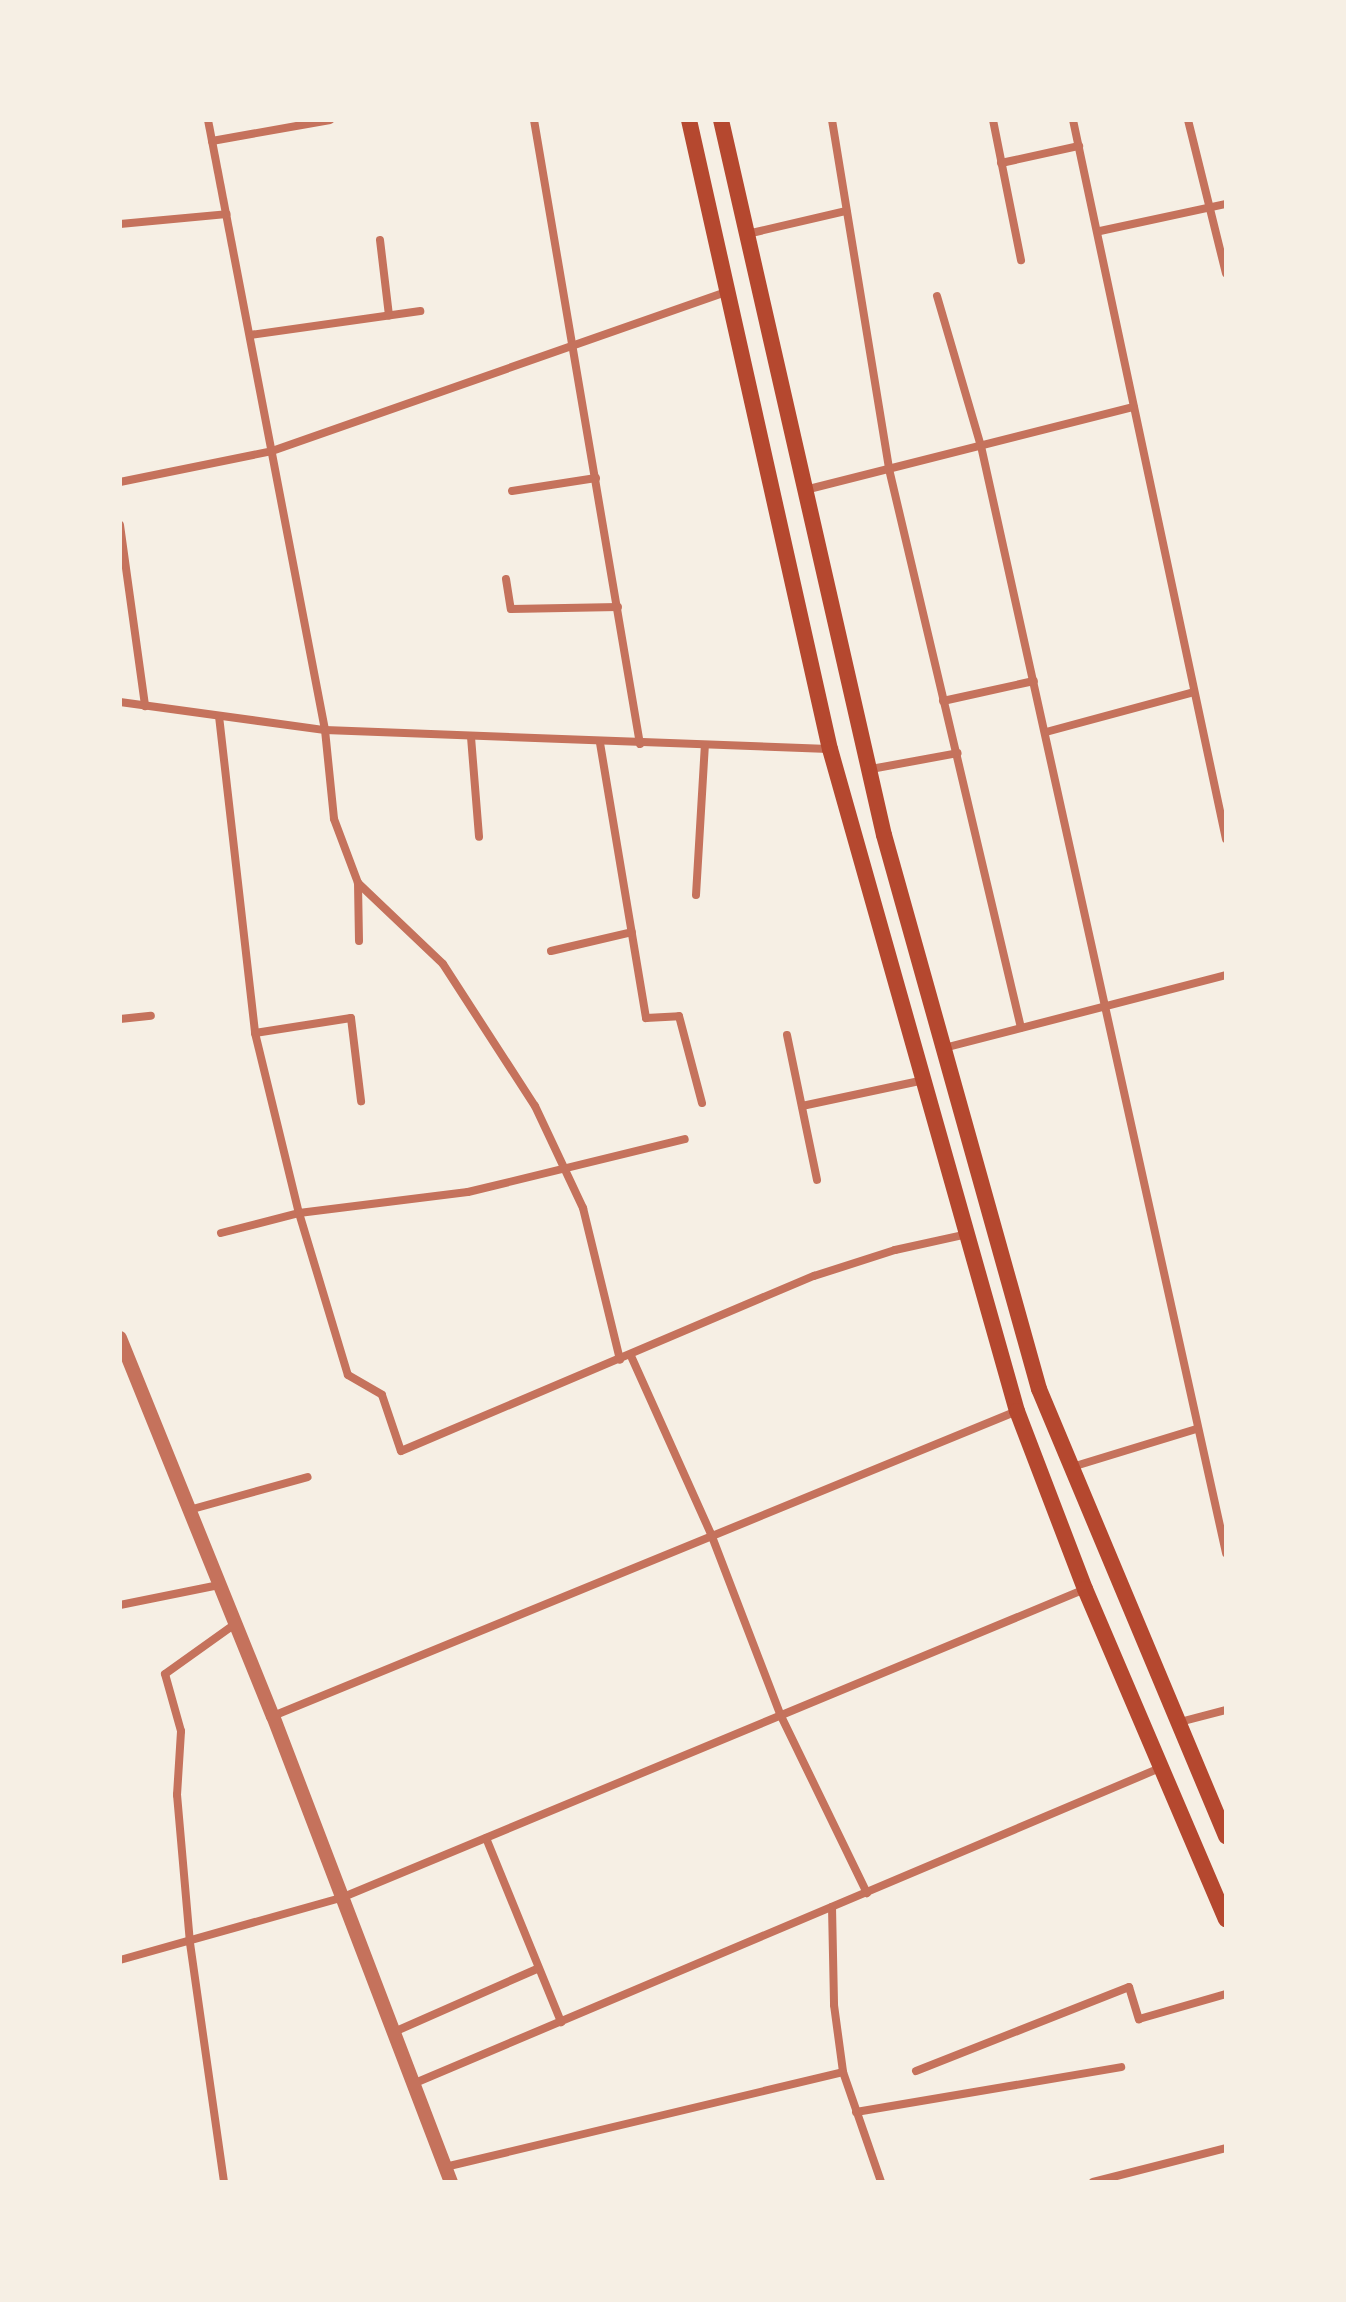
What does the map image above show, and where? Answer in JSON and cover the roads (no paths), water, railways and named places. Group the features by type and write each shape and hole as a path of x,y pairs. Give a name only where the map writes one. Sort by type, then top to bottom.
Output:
{"main road":[{"path":"689,120 731,290 830,749 1017,1411 1085,1589 1226,1919"},
{"path":"721,120 895,873 1039,1389 1175,1723 1226,1837"},
{"path":"868,882 895,873"}],"street":[{"path":"208,120 325,730 334,819 358,883 359,941"},
{"path":"212,141 330,120"},
{"path":"534,120 640,744"},
{"path":"832,120 889,469 1021,1028"},
{"path":"993,120 1021,260"},
{"path":"1073,120 1100,231 1134,407 1226,839"},
{"path":"1188,120 1226,273"},
{"path":"1001,163 1079,146"},
{"path":"1100,231 1226,204"},
{"path":"747,234 846,211"},
{"path":"120,224 227,214"},
{"path":"380,240 389,315"},
{"path":"120,482 272,451 731,290"},
{"path":"937,296 981,446 1107,1005 1196,1429 1226,1553"},
{"path":"250,335 420,311"},
{"path":"805,491 1134,407"},
{"path":"512,491 596,478"},
{"path":"120,525 145,706"},
{"path":"506,579 511,609 618,607"},
{"path":"120,607 131,606"},
{"path":"943,701 1034,681"},
{"path":"1046,732 1194,692"},
{"path":"120,702 325,730 600,743 830,749"},
{"path":"219,716 255,1033 299,1213 348,1375 382,1395 401,1451 814,1276 895,1250 968,1234"},
{"path":"471,737 479,837"},
{"path":"600,743 646,1018 679,1016 702,1103"},
{"path":"696,895 705,745"},
{"path":"871,769 958,753"},
{"path":"1215,788 1226,786"},
{"path":"358,883 443,964 495,1039 567,1170 583,1208 620,1360"},
{"path":"551,951 632,932"},
{"path":"944,1048 1226,975"},
{"path":"120,1019 151,1016"},
{"path":"255,1033 351,1018 361,1101"},
{"path":"787,1035 817,1180"},
{"path":"802,1106 924,1080"},
{"path":"221,1233 299,1213 468,1192 685,1139"},
{"path":"120,1338 273,1716 451,2182"},
{"path":"631,1356 711,1534 781,1716 867,1893"},
{"path":"273,1716 1017,1411"},
{"path":"1071,1467 1196,1429"},
{"path":"188,1510 308,1477"},
{"path":"120,1605 219,1585"},
{"path":"120,1960 190,1943 341,1898 1085,1589"},
{"path":"224,2182 190,1943 177,1795 181,1731 165,1674 235,1624"},
{"path":"1175,1723 1226,1710"},
{"path":"415,2083 1160,1768"},
{"path":"486,1838 561,2022"},
{"path":"832,1907 834,2005 843,2072 881,2182"},
{"path":"394,2032 539,1968"},
{"path":"916,2071 1129,1987 1139,2019 1226,1994"},
{"path":"856,2112 1121,2067"},
{"path":"445,2167 843,2072"},
{"path":"1093,2182 1226,2148"}]}
